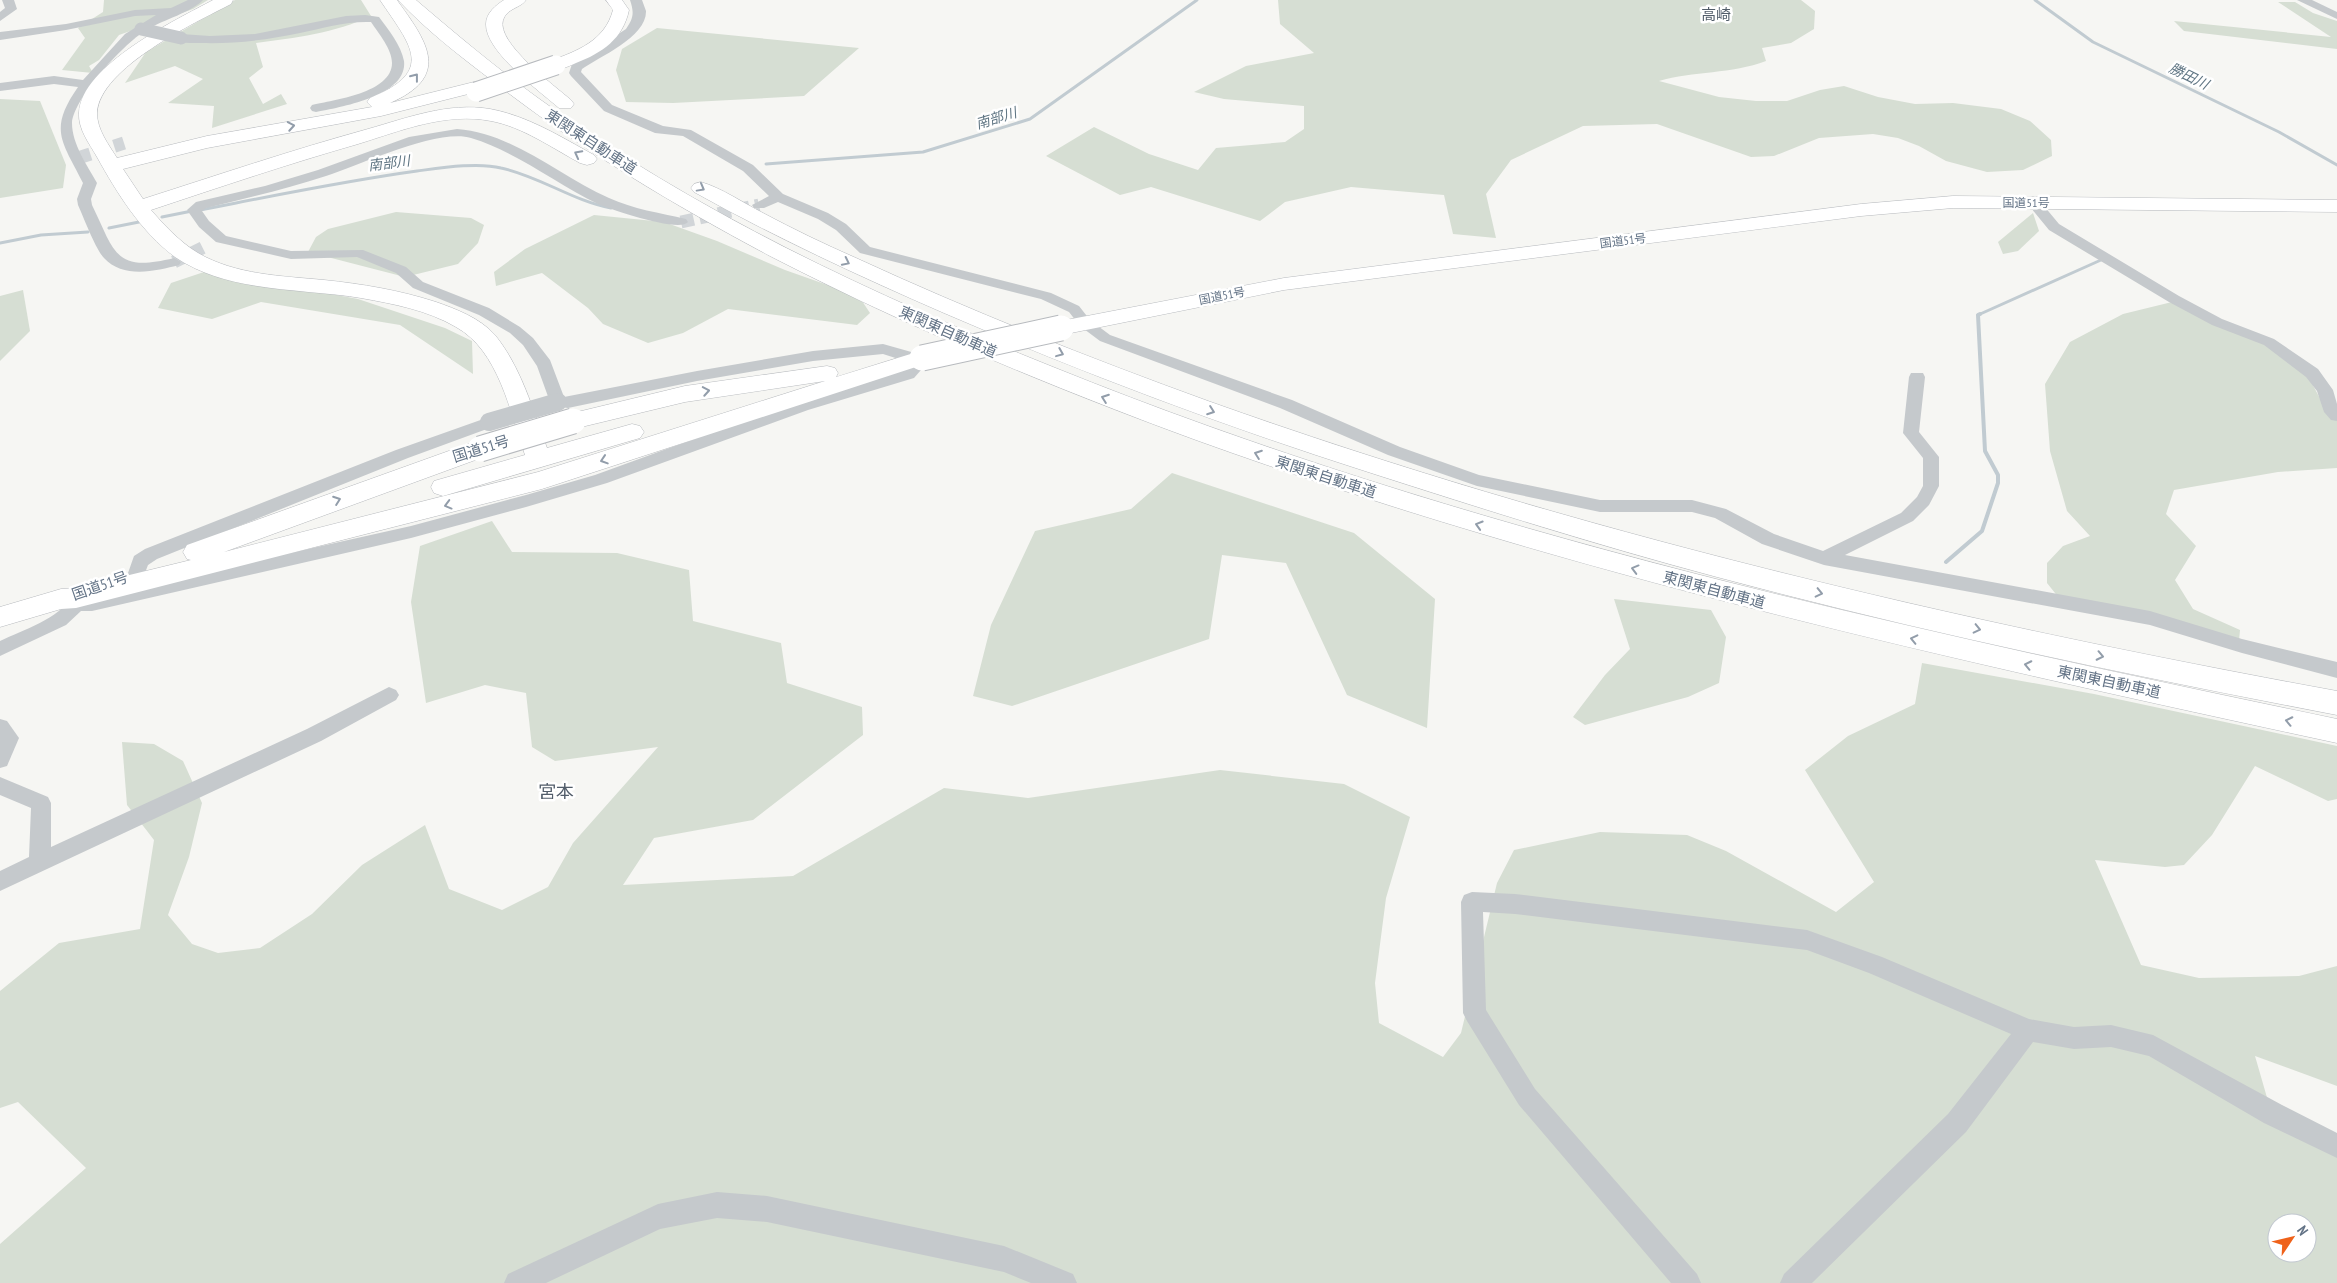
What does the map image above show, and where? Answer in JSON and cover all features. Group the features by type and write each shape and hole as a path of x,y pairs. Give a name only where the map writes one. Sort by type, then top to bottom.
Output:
{"highway":[{"path":"225,0 136,51 113,71 95,94 89,107 88,118 91,130 139,207 168,240 181,251 219,270 250,278 402,299 458,317 486,339 496,353 504,368 539,458"},
{"path":"112,166 140,157 216,141 392,95 409,84 420,71 421,64 416,46 402,18 388,0"},
{"name":"東関東自動車道","path":"406,0 474,59 545,112 645,177 733,227 903,312 1004,356 1093,393 1252,452 1368,491 1483,526 1769,593 2052,646 2337,704"},
{"name":"東関東自動車道","path":"432,0 494,52 565,104 664,167 782,231 856,267 984,323 1100,370 1261,429 1567,526 1769,593 1996,658 2337,730"},
{"path":"518,0 505,7 497,15 494,26 496,33 517,62 565,104"},
{"path":"554,63 589,44 605,30 612,11 603,0"},
{"path":"330,146 361,130 589,51 615,30 621,10 614,0"},
{"path":"320,114 402,106 475,90"},
{"path":"139,207 330,146 434,116 460,114 490,115 518,124 682,209 733,227"},
{"path":"216,141 183,156 175,162 172,173 187,180 225,179"},
{"name":"国道51号","path":"72,600 78,591 148,569 480,448 573,421 684,394 920,358 1085,322 1284,284 1861,210 1954,202 2337,206"},
{"name":"国道51号","path":"0,617 542,480 920,358"},
{"path":"747,399 872,374"},
{"path":"224,560 244,548 314,526 539,458 747,399 817,375"},
{"path":"148,569 305,526 314,526"}],"street":[{"path":"0,18 11,9 8,0"},
{"path":"174,262 152,267 135,267 114,261 109,255 85,205 84,199 90,183 68,137 66,125 69,109 85,86 128,36 197,0"},
{"path":"636,0 639,12 636,23 628,33 620,41 576,67 575,73 608,108 660,130 686,133 748,168 778,197 824,216 841,227 865,250 1046,296 1074,309 1085,322 1105,338 1286,404 1394,451 1477,480 1600,506 1692,506 1720,513 1768,539 1824,558 2150,618 2242,646 2337,670"},
{"path":"2303,0 2337,16"},
{"path":"0,36 66,27 143,13 177,10"},
{"path":"140,29 148,20 143,13"},
{"path":"140,29 181,38 203,40 240,39 357,18 375,19 394,51 398,63 395,77 381,88 367,95 320,114"},
{"path":"0,87 60,80 77,82 85,86"},
{"path":"558,402 541,357 528,340 480,311 449,296 413,283 402,271 358,253 291,255 221,239 204,224 194,210 195,208 322,173 414,140 457,133 472,134 522,155 604,201 660,218 681,222"},
{"path":"759,206 778,197"},
{"path":"2034,203 2054,226 2174,299 2217,322 2269,342 2312,373 2325,390 2330,408 2337,416"},
{"path":"206,246 221,239"},
{"path":"0,648 59,620 72,600 92,604 411,532 545,496 601,479 802,406 908,374 913,370 920,358 883,349 813,356 697,376 568,403 558,402 489,422 402,454 151,554 140,561 148,569"},
{"path":"1824,558 1907,518 1923,501 1931,486 1931,457 1911,433 1917,377"},
{"path":"0,881 314,735 389,695"},
{"path":"0,727 8,738 0,760"},
{"path":"0,786 41,803 40,863"},
{"path":"1688,1283 1527,1097 1475,1013 1472,902 1516,904 1807,940 1874,964 2028,1030 2074,1038 2111,1036 2153,1046 2273,1114 2337,1146"},
{"path":"1793,1283 1957,1122 2028,1030"},
{"path":"517,1283 658,1217 717,1205 767,1209 1004,1258 1064,1283"}],"shaded area":[{"path":"104,0 208,0 193,9 119,35 99,60 89,66 93,73 62,70 85,38 78,28 103,12"},
{"path":"235,0 361,0 371,16 329,31 256,43 263,67 249,78 263,104 281,94 287,104 212,128 214,106 168,103 203,79 175,66 125,83 146,52"},
{"path":"1278,0 1801,0 1815,11 1814,29 1791,43 1762,48 1766,61 1740,68 1685,75 1659,81 1719,97 1756,101 1787,101 1820,90 1844,86 1878,97 1915,104 1953,103 2001,109 2030,121 2051,140 2052,156 2023,170 1987,172 1946,161 1919,146 1898,138 1873,134 1819,138 1774,156 1751,157 1657,124 1583,126 1511,160 1486,194 1496,238 1453,234 1444,195 1351,187 1285,202 1260,221 1151,187 1120,195 1046,156 1094,127 1149,154 1198,170 1216,148 1285,142 1304,129 1304,106 1224,99 1194,92 1246,66 1314,53 1280,24"},
{"path":"2278,2 2295,2 2313,13 2337,21 2337,49 2184,31 2174,21 2331,37"},
{"path":"657,28 859,48 804,96 673,103 626,102 616,70 622,49"},
{"path":"0,99 40,101 66,165 63,188 0,198"},
{"path":"396,212 471,218 484,225 478,243 458,264 405,277 308,252 316,237 328,229"},
{"path":"2033,213 2039,231 2018,251 2003,254 1998,242"},
{"path":"594,215 664,222 836,288 862,301 870,313 857,325 728,309 683,333 648,343 603,324 588,308 542,273 496,286 494,272 525,249"},
{"path":"207,271 358,299 445,328 472,341 473,374 400,325 261,302 212,319 158,308 171,283"},
{"path":"23,290 30,331 0,361 0,296"},
{"path":"2172,302 2271,347 2307,374 2325,408 2337,421 2337,468 2278,472 2174,490 2166,514 2196,546 2175,580 2193,609 2240,630 2239,641 2059,598 2047,583 2047,563 2063,546 2090,536 2067,511 2050,451 2045,384 2070,342 2123,314"},
{"path":"1172,473 1354,533 1435,599 1427,728 1347,695 1286,563 1222,555 1209,639 1012,706 973,696 991,625 1035,531 1131,509"},
{"path":"492,521 512,552 617,553 689,570 693,621 781,643 787,683 862,707 863,735 753,820 654,838 623,885 793,876 944,788 1028,798 1220,770 1344,784 1410,817 1386,898 1375,983 1379,1023 1443,1057 1461,1033 1497,883 1514,850 1600,832 1687,835 1726,851 1836,912 1874,882 1805,770 1848,736 1915,704 1922,663 2094,694 2337,746 2337,799 2328,801 2255,766 2212,835 2184,865 2165,867 2095,860 2141,965 2199,978 2299,976 2337,966 2337,1086 2255,1056 2268,1101 2337,1135 2337,1283 0,1283 0,1244 86,1168 18,1102 0,1108 0,991 59,943 140,929 154,840 127,805 122,742 154,744 183,761 202,803 189,857 168,915 192,944 218,953 260,948 312,914 362,865 425,825 449,889 502,910 548,887 573,843 658,747 555,761 532,747 526,693 485,685 426,703 411,602 420,546"},
{"path":"1614,599 1711,610 1726,637 1719,683 1688,697 1585,725 1573,717 1605,675 1630,649"}],"waterway":[{"name":"南部川","path":"766,164 923,152 1030,119 1197,0"},
{"name":"勝田川","path":"2035,0 2093,42 2279,132 2337,165"},
{"name":"南部川","path":"200,210 362,179 437,168 470,166 492,166 515,172 583,200 611,208"},
{"name":"南部川","path":"162,217 192,211"},
{"name":"南部川","path":"109,228 139,222"},
{"name":"南部川","path":"0,243 41,235 88,232"},
{"path":"1978,315 2101,260"},
{"path":"1946,562 1982,531 1998,483 1998,475 1985,451 1978,315"}],"tunnel":[{"path":"78,158 124,143"},
{"path":"681,222 759,205"},
{"path":"174,262 206,246"}],"district":[{"name":"高崎","path":"1716,15"},
{"name":"宮本","path":"556,792"}]}
